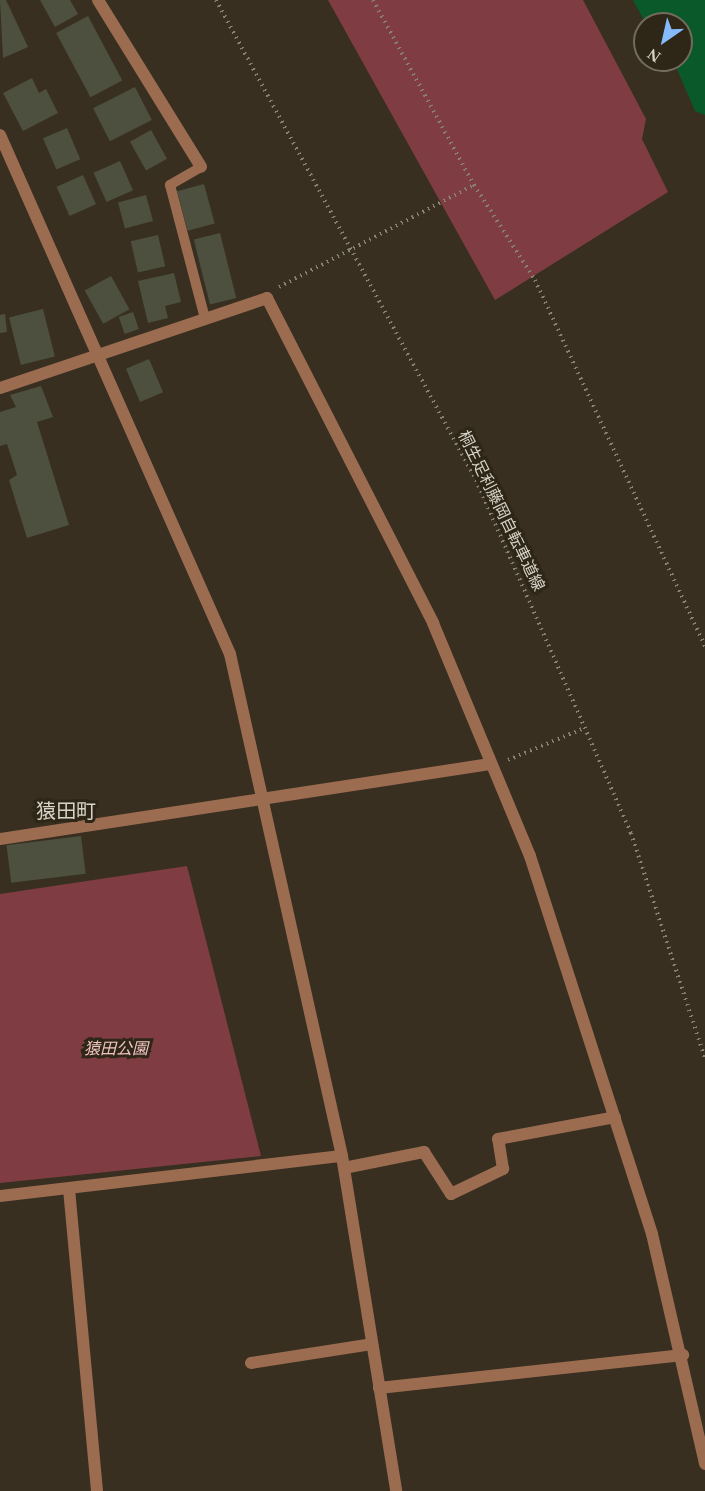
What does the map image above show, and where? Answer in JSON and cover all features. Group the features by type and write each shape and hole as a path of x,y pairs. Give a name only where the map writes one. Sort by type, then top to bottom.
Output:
{"street":[{"path":"98,0 201,167"},
{"path":"0,135 216,615 343,1162 396,1491"},
{"path":"0,388 100,355 204,315 267,298 433,623 489,764 530,856 615,1117 683,1355 705,1464"},
{"path":"0,839 489,764"},
{"path":"0,1196 424,1152 451,1194 503,1169 498,1139 615,1117"},
{"path":"69,1189 97,1491"},
{"path":"250,1363 372,1344"},
{"path":"379,1388 683,1355"}],"lane":[{"path":"201,167 170,185 204,315"}],"path":[{"name":"桐生足利藤岡自転車道線","path":"216,0 476,480 588,727 631,833 705,1058"},
{"path":"373,0 474,185 535,280 705,647"},
{"path":"288,283 474,185"},
{"path":"516,757 582,729"}],"green space":[{"path":"328,0 583,0 646,119 642,139 668,192 495,300"},
{"name":"猿田公園","path":"187,866 261,1156 0,1183 0,894"}],"shaded area":[{"path":"633,0 705,0 705,115 695,111 678,72 693,72 693,12 640,12"}],"building":[{"path":"0,0 6,0 28,47 3,58"},
{"path":"40,0 70,0 78,14 55,27"},
{"path":"88,16 122,80 90,97 56,33"},
{"path":"32,78 39,93 46,89 58,113 23,131 3,93"},
{"path":"135,87 152,120 110,141 93,108"},
{"path":"67,128 80,159 56,169 43,138"},
{"path":"151,130 167,159 146,170 130,142"},
{"path":"120,161 133,190 107,202 94,173"},
{"path":"83,175 96,204 70,216 57,187"},
{"path":"204,184 215,224 188,231 177,191"},
{"path":"146,195 153,221 125,229 118,203"},
{"path":"220,233 236,298 210,305 194,240"},
{"path":"158,235 165,266 138,272 131,241"},
{"path":"174,273 181,302 165,306 168,318 148,323 138,281"},
{"path":"111,276 129,309 103,324 85,291"},
{"path":"43,309 55,357 21,365 9,317"},
{"path":"133,312 139,329 125,334 119,317"},
{"path":"5,314 7,332 0,333 0,315"},
{"path":"149,359 163,392 140,402 126,369"},
{"path":"41,386 53,417 37,422 69,525 27,538 9,480 17,475 7,444 0,446 0,412 16,407 10,395"},
{"path":"81,836 86,874 11,883 7,845"}],"district":[{"name":"猿田町","path":"66,811"}]}
